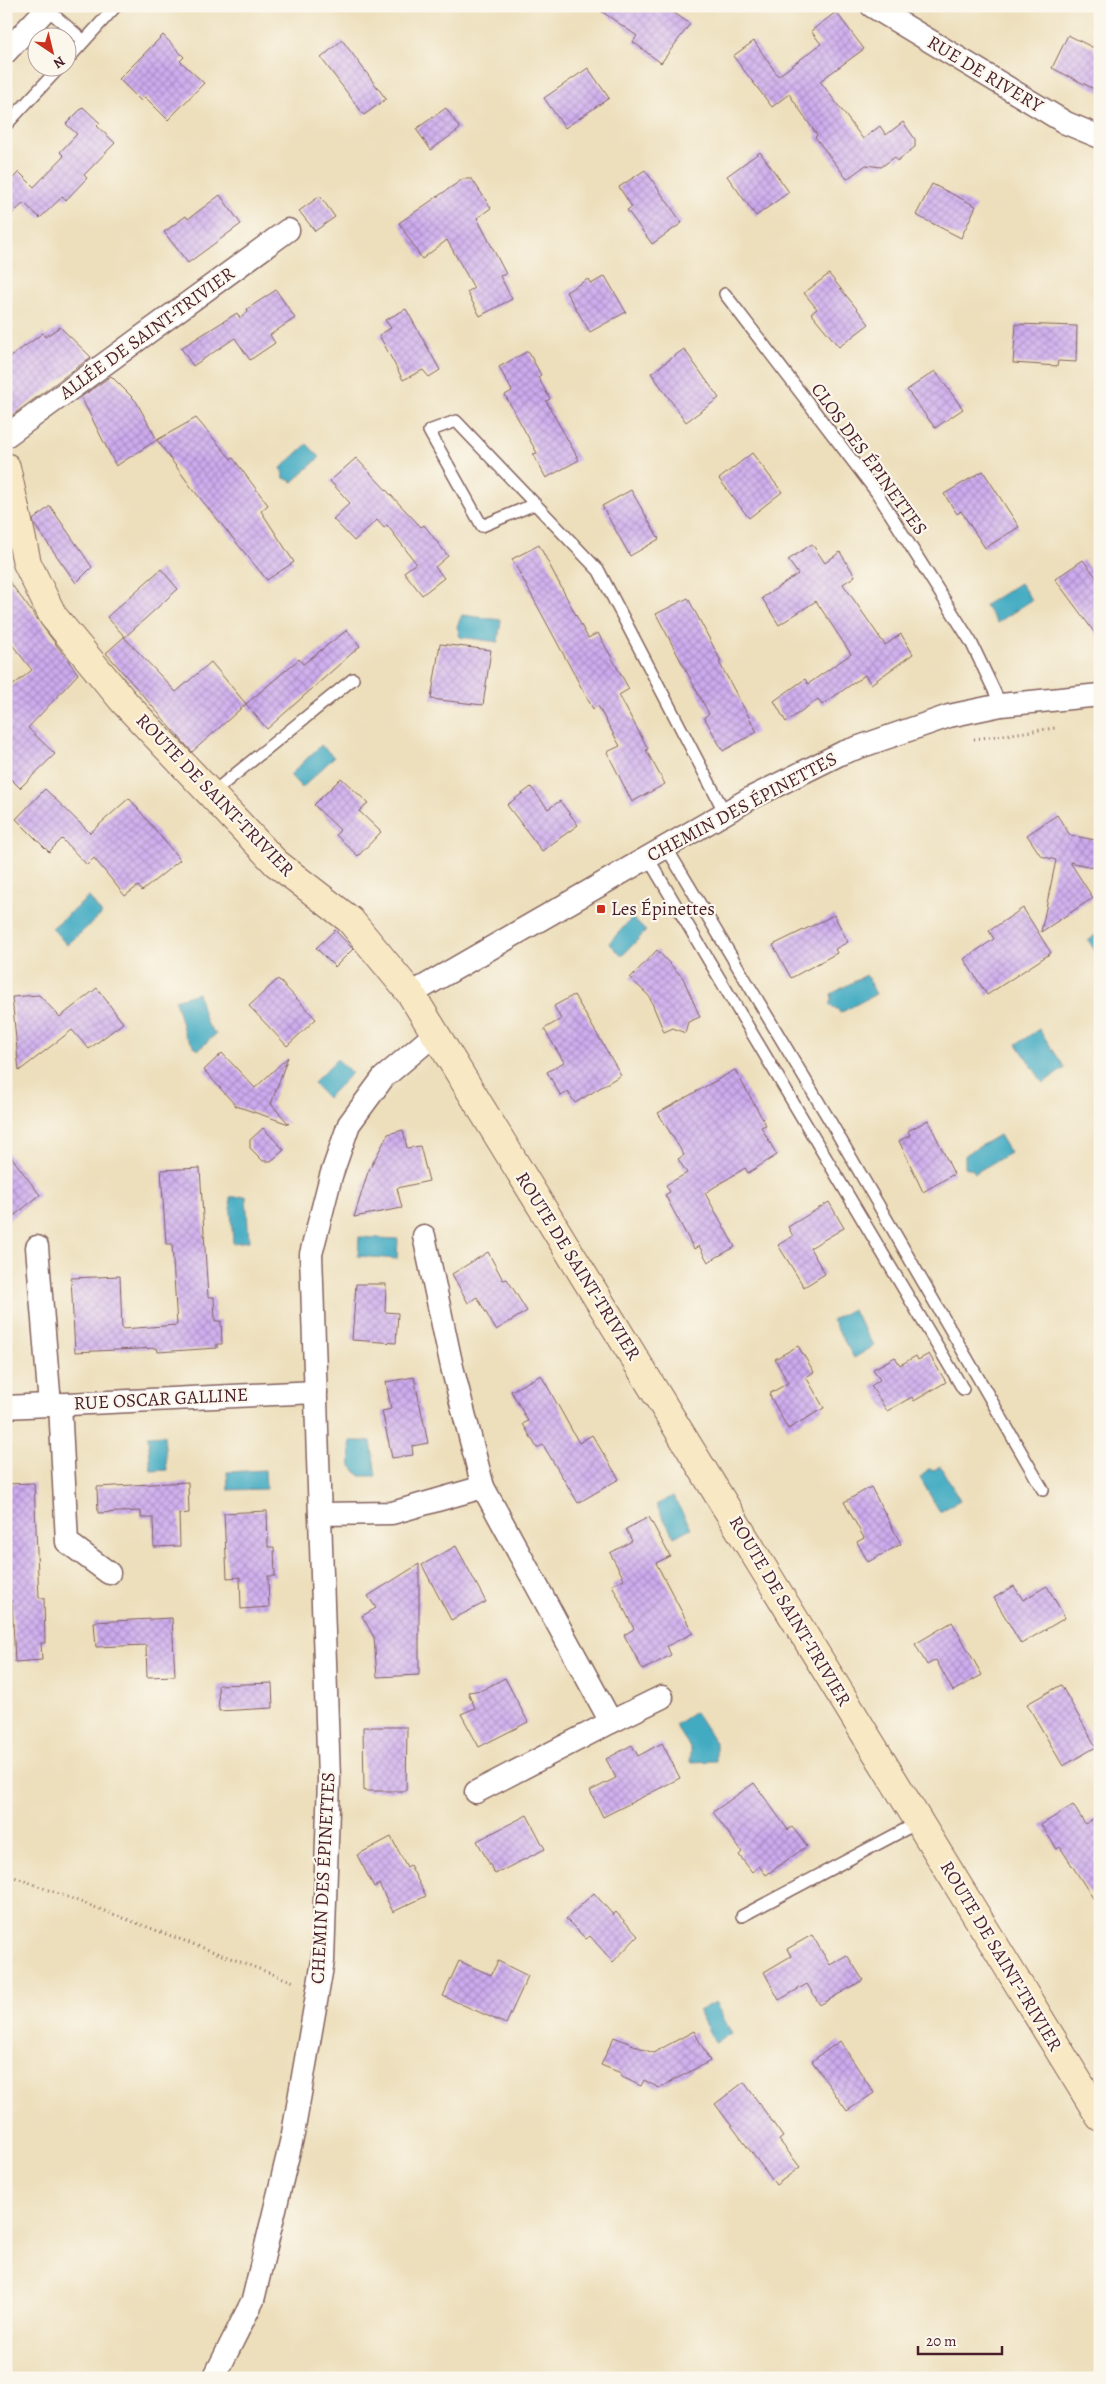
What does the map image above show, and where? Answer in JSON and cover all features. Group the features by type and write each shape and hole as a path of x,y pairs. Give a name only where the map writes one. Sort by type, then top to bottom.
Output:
{"main road":[{"name":"ROUTE DE SAINT-TRIVIER","path":"6,467 27,563 53,616 125,703 276,863 350,920 411,994 1100,2118"}],"street":[{"name":"RUE DE RIVERY","path":"872,6 1066,123 1100,137"},
{"path":"6,52 48,7"},
{"name":"ALLÉE DE SAINT-TRIVIER","path":"6,436 288,230"},
{"name":"CHEMIN DES ÉPINETTES","path":"411,994 725,813 842,753 949,716 1001,705 1100,695"},
{"name":"CHEMIN DES ÉPINETTES","path":"214,2378 253,2300 292,2134 323,1961 329,1779 311,1254 331,1176 349,1124 383,1078 435,1034"},
{"path":"424,1236 452,1367 483,1488 612,1722"},
{"path":"37,1247 55,1404 67,1542 109,1573"},
{"name":"RUE OSCAR GALLINE","path":"6,1407 316,1392"},
{"path":"320,1514 392,1513 483,1488"},
{"path":"476,1792 662,1697"}],"lane":[{"path":"78,48 116,6"},
{"path":"48,7 84,41"},
{"path":"6,125 50,78"},
{"name":"CLOS DES ÉPINETTES","path":"725,294 877,493 971,642 1001,705"},
{"path":"535,504 482,526 429,431 456,421 599,571 725,813"},
{"path":"212,793 353,679"},
{"path":"657,852 963,1389"},
{"path":"657,852 830,1121 1043,1490"},
{"path":"742,1916 919,1822"}],"path":[{"path":"967,740 1062,727"},
{"path":"6,1874 318,1991"}],"water":[{"path":"307,444 320,457 293,482 284,478 281,468"},
{"path":"1020,583 1032,600 997,623 985,605"},
{"path":"462,615 501,620 498,642 460,637 457,626"},
{"path":"321,745 334,757 302,788 290,775"},
{"path":"89,897 102,914 67,945 52,928"},
{"path":"632,918 646,931 622,956 609,943"},
{"path":"1100,932 1100,958 1088,940"},
{"path":"866,975 876,994 840,1013 838,1009 830,1005 831,994"},
{"path":"198,993 206,1023 216,1034 198,1050 185,1036 175,1000"},
{"path":"1039,1029 1065,1068 1043,1083 1017,1044"},
{"path":"337,1059 352,1073 327,1098 313,1083"},
{"path":"999,1135 1010,1153 975,1173 973,1170 965,1167 965,1155"},
{"path":"246,1196 249,1241 233,1243 230,1197"},
{"path":"359,1237 398,1239 397,1259 358,1256"},
{"path":"852,1309 874,1346 854,1358 832,1320"},
{"path":"164,1435 167,1470 151,1471 148,1436"},
{"path":"350,1441 371,1441 376,1476 360,1476 351,1466"},
{"path":"940,1466 960,1500 940,1512 920,1478 928,1469 934,1470"},
{"path":"265,1470 266,1489 228,1490 227,1472"},
{"path":"673,1496 691,1528 674,1537 656,1505"},
{"path":"695,1712 716,1744 716,1761 690,1762 690,1747 675,1725"},
{"path":"715,2002 732,2034 715,2043 698,2011"}],"building":[{"path":"594,6 665,6 690,24 661,63 633,42 637,36"},
{"path":"836,12 864,49 820,81 863,139 880,126 886,135 903,122 915,139 915,147 897,161 895,157 881,167 866,165 847,179 815,137 817,135 789,94 772,107 733,56 754,41 778,76 821,44 811,31"},
{"path":"163,35 184,57 180,61 204,83 168,120 145,97 141,101 119,79"},
{"path":"1068,35 1100,51 1100,92 1052,68"},
{"path":"342,40 386,99 364,115 321,58"},
{"path":"588,68 609,98 565,128 544,98"},
{"path":"83,107 100,123 97,126 115,143 84,175 87,178 66,200 62,197 40,218 24,203 6,219 6,185 19,172 34,187 64,156 60,152 77,134 66,124"},
{"path":"446,108 460,129 431,150 416,129"},
{"path":"760,152 789,192 756,216 727,176"},
{"path":"645,170 682,223 652,244 627,210 632,207 619,187"},
{"path":"463,179 472,179 491,208 477,218 506,274 500,276 512,299 480,316 467,292 474,288 447,240 422,259 399,223"},
{"path":"932,184 976,206 961,238 916,215"},
{"path":"220,195 241,224 188,263 164,232 186,216 188,219"},
{"path":"320,196 335,217 315,231 299,211"},
{"path":"829,274 869,324 839,347 811,313 817,309 804,293"},
{"path":"605,276 626,312 590,332 566,292 588,279 591,284"},
{"path":"276,290 295,318 270,335 275,343 250,360 235,338 193,366 181,348 237,313 240,318 248,312 247,309"},
{"path":"406,309 440,370 429,377 423,370 403,380 379,335 391,328 385,320"},
{"path":"1016,324 1077,326 1076,362 1058,361 1057,366 1013,363"},
{"path":"60,327 91,357 6,420 6,360 43,333 45,337"},
{"path":"684,349 719,398 686,422 651,373"},
{"path":"528,351 541,375 538,377 550,399 546,401 579,460 546,478 533,454 537,453 505,395 512,391 499,367"},
{"path":"935,371 963,409 935,428 907,390"},
{"path":"111,376 136,401 157,440 116,466 81,397"},
{"path":"196,418 231,459 233,458 268,505 261,511 294,562 267,580 191,487 157,440"},
{"path":"752,453 782,492 749,518 719,479"},
{"path":"356,458 421,527 424,525 448,556 435,567 444,578 422,595 404,572 416,563 387,525 384,528 377,520 354,541 333,519 350,503 330,481"},
{"path":"983,471 1019,527 985,548 961,511 957,514 944,494"},
{"path":"631,490 659,539 630,556 602,506"},
{"path":"50,506 92,567 76,583 34,524 33,520"},
{"path":"812,544 825,563 840,552 855,576 843,584 885,645 901,634 913,654 871,684 865,675 822,705 818,699 786,722 774,701 805,679 808,684 851,654 816,601 779,625 762,598 798,574 788,560"},
{"path":"539,545 588,638 598,633 629,689 619,695 665,784 632,802 607,752 620,746 598,706 593,709 512,559"},
{"path":"1083,560 1100,582 1100,640 1055,579"},
{"path":"161,569 178,589 125,637 107,617"},
{"path":"6,577 78,674 28,728 55,754 20,788 6,774 6,691 32,670 6,637"},
{"path":"688,598 721,661 719,662 757,732 723,751 704,717 709,714 656,614"},
{"path":"347,630 360,646 267,729 246,704 299,659 303,664"},
{"path":"124,637 176,692 211,662 246,704 192,752 106,653"},
{"path":"440,644 491,650 483,705 431,699"},
{"path":"341,778 368,803 359,811 381,832 358,856 336,835 340,830 314,805"},
{"path":"531,787 548,809 560,801 578,825 542,851 507,805"},
{"path":"45,789 90,833 129,798 180,860 142,891 138,886 125,896 94,858 87,865 62,839 49,852 16,819"},
{"path":"1057,815 1070,835 1100,841 1100,869 1070,862 1093,898 1041,932 1056,860 1041,856 1027,835"},
{"path":"1023,908 1051,953 987,995 964,959 994,939 989,931"},
{"path":"834,915 848,942 835,949 837,953 791,978 773,945"},
{"path":"335,930 353,949 335,967 316,948"},
{"path":"657,950 683,978 700,1017 688,1022 685,1033 673,1028 664,1032 649,996 630,978"},
{"path":"278,979 316,1019 287,1046 249,1006"},
{"path":"97,988 123,1023 89,1049 72,1030 19,1071 12,997 39,995 60,1017"},
{"path":"574,995 621,1075 575,1103 568,1092 561,1096 547,1072 564,1062 544,1029 561,1019 554,1006"},
{"path":"222,1053 255,1088 288,1057 271,1104 289,1124 236,1106 204,1070"},
{"path":"735,1070 766,1125 761,1127 777,1155 748,1173 745,1168 705,1193 735,1247 708,1262 699,1246 694,1249 665,1195 670,1192 666,1185 687,1173 678,1159 684,1155 658,1113"},
{"path":"928,1120 954,1174 923,1192 899,1141 910,1135 908,1131"},
{"path":"263,1128 284,1150 271,1161 263,1161 250,1148 250,1140"},
{"path":"403,1130 407,1148 420,1146 429,1181 397,1188 402,1208 354,1217 368,1172 388,1134"},
{"path":"6,1150 40,1195 6,1222"},
{"path":"200,1168 208,1297 214,1297 215,1321 221,1321 222,1344 217,1344 217,1348 158,1352 157,1348 75,1352 71,1278 120,1276 122,1329 177,1325 172,1244 166,1244 161,1170"},
{"path":"829,1202 844,1228 810,1248 825,1274 804,1287 778,1245 793,1236 788,1227"},
{"path":"488,1252 503,1280 507,1279 527,1311 496,1330 477,1297 468,1303 452,1274"},
{"path":"356,1284 386,1284 385,1312 398,1313 396,1343 352,1340"},
{"path":"798,1346 814,1372 806,1377 824,1408 788,1429 769,1394 788,1383 775,1359"},
{"path":"929,1354 946,1382 914,1401 912,1397 887,1411 871,1386 880,1380 873,1369 895,1357 900,1365 916,1356 918,1360"},
{"path":"541,1375 579,1443 592,1435 619,1479 578,1503 543,1445 537,1448 523,1424 528,1421 511,1391"},
{"path":"414,1377 428,1443 412,1446 413,1455 392,1458 382,1411 391,1409 386,1382"},
{"path":"188,1482 189,1513 179,1514 180,1546 154,1547 153,1518 141,1518 141,1511 98,1513 97,1487"},
{"path":"34,1483 39,1598 44,1598 45,1643 41,1643 42,1660 15,1662 12,1601 6,1601 6,1484"},
{"path":"871,1487 901,1544 868,1562 857,1542 864,1538 844,1502"},
{"path":"267,1511 268,1547 274,1547 275,1576 268,1576 269,1607 241,1609 240,1577 227,1578 224,1513"},
{"path":"649,1517 670,1556 656,1563 693,1633 667,1646 671,1655 643,1670 624,1635 634,1629 612,1585 624,1579 610,1553 632,1541 626,1529"},
{"path":"456,1546 486,1602 451,1620 422,1565"},
{"path":"419,1564 419,1675 377,1677 374,1637 362,1616 376,1608 368,1596"},
{"path":"1014,1586 1023,1600 1047,1586 1065,1618 1021,1644 994,1598"},
{"path":"172,1618 175,1676 147,1677 146,1645 96,1647 94,1622"},
{"path":"952,1622 982,1675 953,1691 936,1660 927,1665 915,1644"},
{"path":"505,1678 528,1722 479,1747 461,1714 475,1708 468,1692 482,1690"},
{"path":"272,1683 273,1708 219,1711 218,1685"},
{"path":"1061,1685 1096,1747 1063,1766 1027,1704"},
{"path":"363,1727 407,1727 406,1791 364,1791"},
{"path":"662,1743 680,1778 603,1817 590,1791 616,1778 606,1759 632,1745 638,1756"},
{"path":"754,1783 788,1830 792,1827 807,1846 766,1875 759,1866 752,1872 739,1855 742,1852 713,1812"},
{"path":"1073,1805 1085,1824 1100,1814 1100,1909 1060,1847 1057,1849 1041,1825"},
{"path":"527,1815 545,1849 495,1874 477,1841"},
{"path":"391,1837 407,1867 410,1865 426,1896 393,1912 379,1884 374,1887 357,1855"},
{"path":"594,1893 613,1915 616,1912 638,1936 613,1962 590,1936 586,1939 566,1919"},
{"path":"812,1935 830,1965 847,1955 863,1980 820,2005 807,1984 779,2000 764,1972 791,1956 787,1949"},
{"path":"459,1961 491,1975 498,1961 528,1976 506,2024 443,1996"},
{"path":"694,2031 710,2061 659,2088 644,2080 641,2086 620,2076 621,2073 601,2065 614,2037 653,2053"},
{"path":"840,2041 874,2093 847,2111 812,2061"},
{"path":"744,2082 783,2137 779,2140 800,2167 776,2185 715,2104"}],"place":[{"name":"Les Épinettes","path":"601,909"}]}
